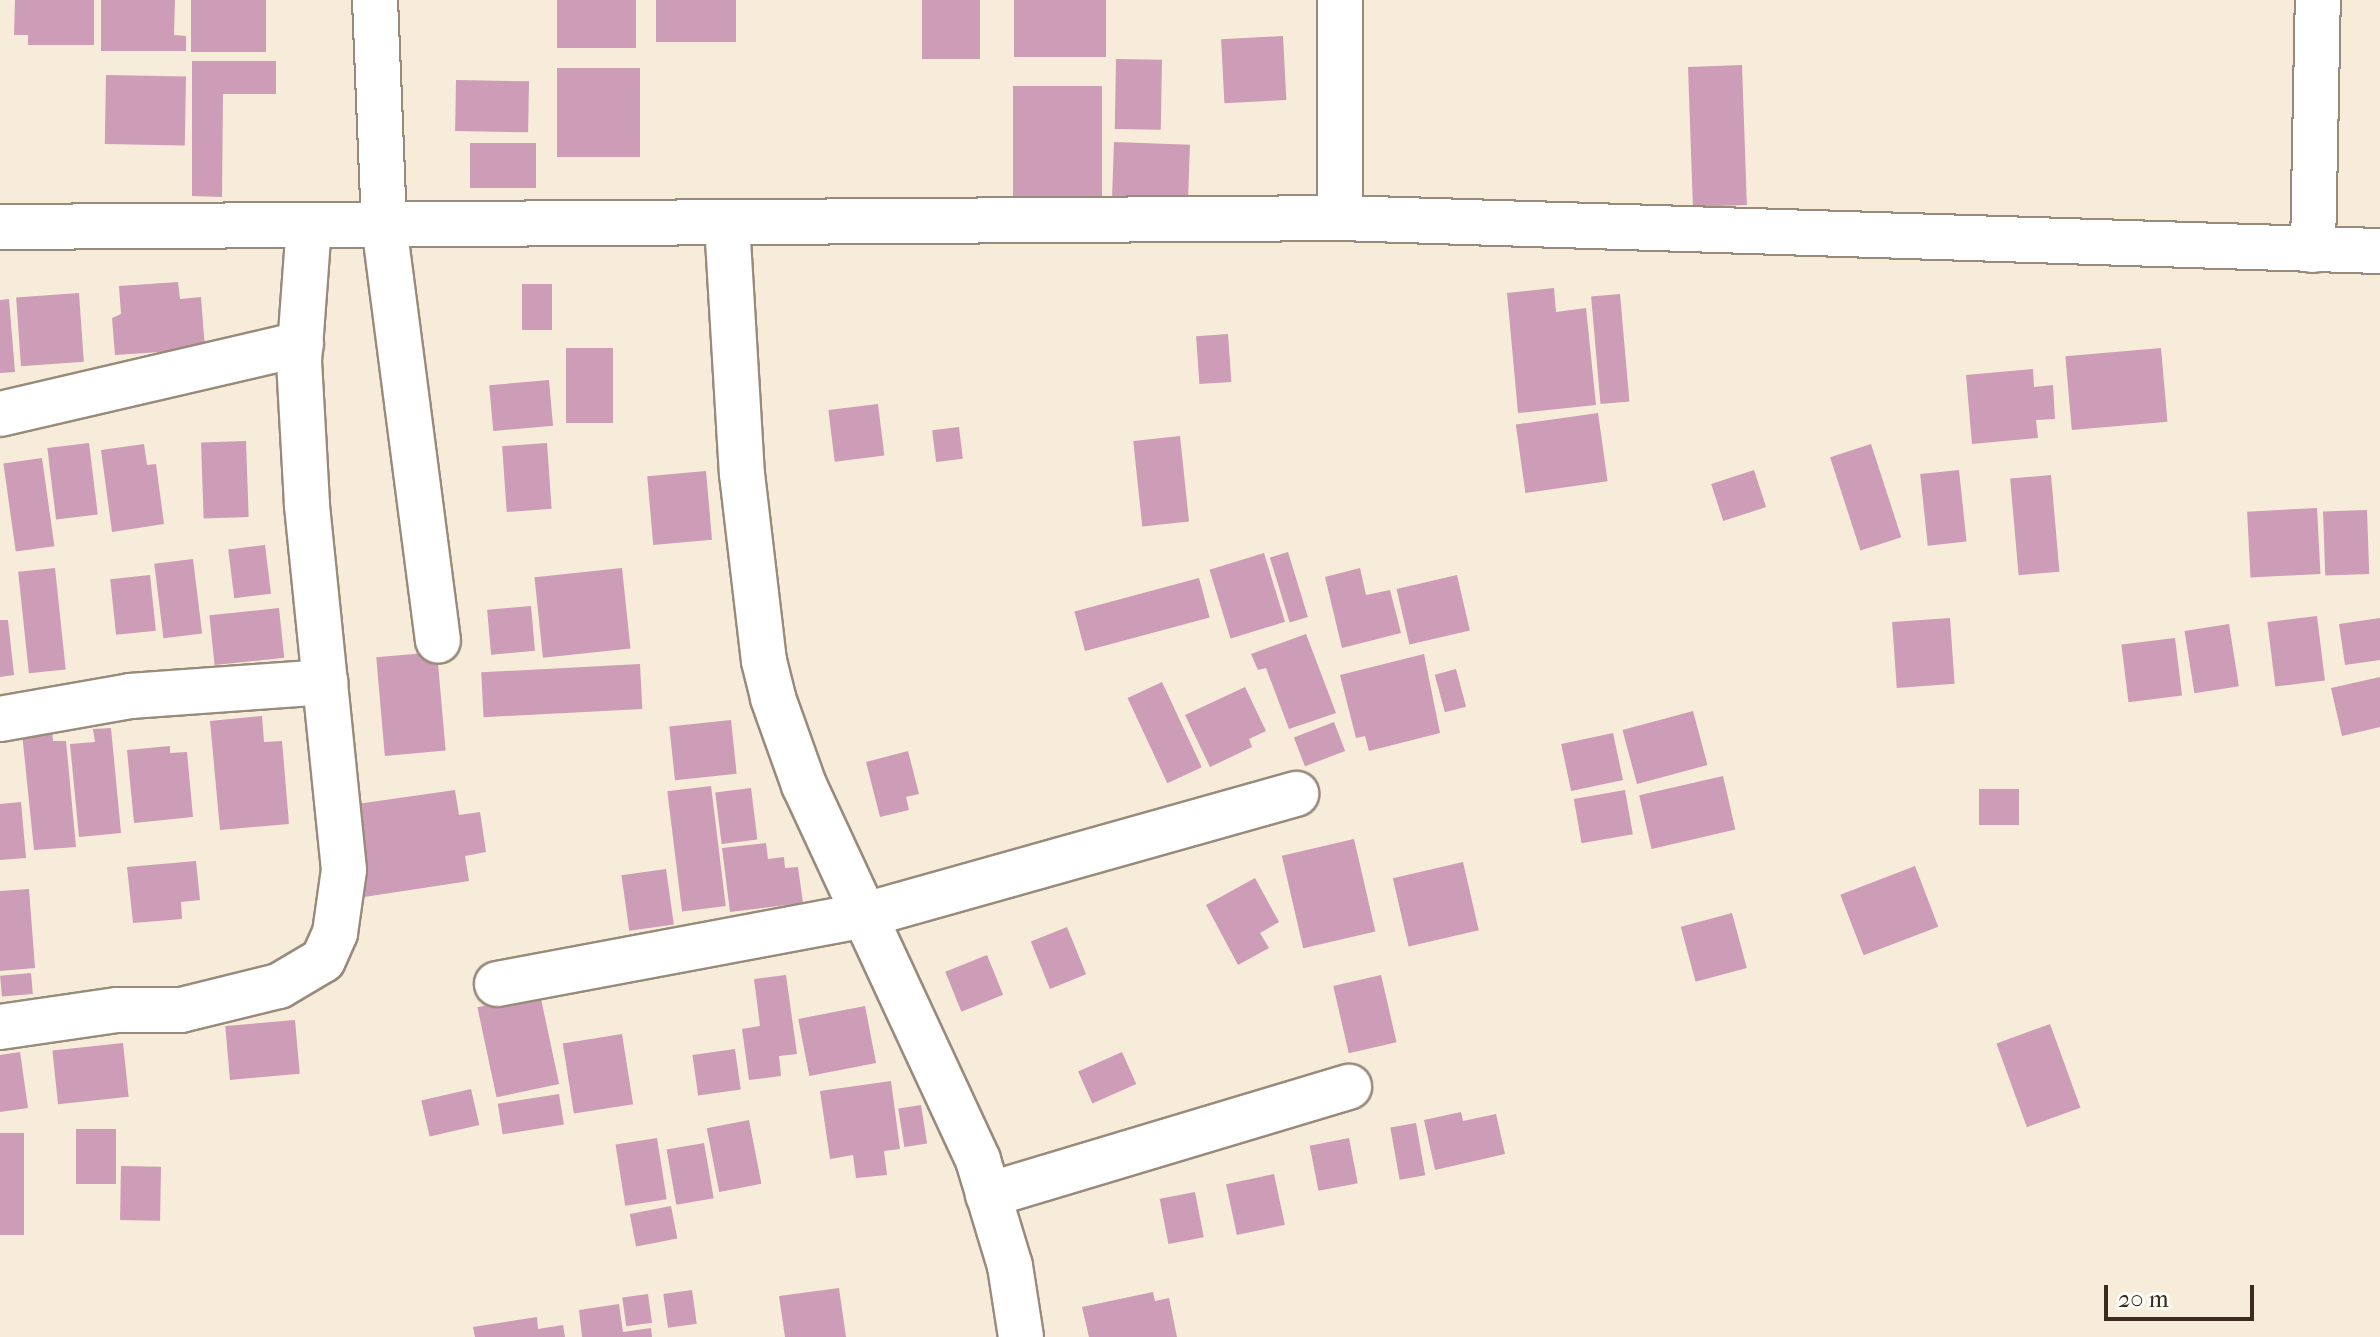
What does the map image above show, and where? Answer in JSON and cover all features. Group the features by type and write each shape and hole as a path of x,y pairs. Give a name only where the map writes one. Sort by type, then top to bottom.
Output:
{"street":[{"path":"375,0 384,225 438,641"},
{"path":"1340,0 1340,218"},
{"path":"2313,250 2318,0"},
{"path":"0,227 1340,218 2380,251"},
{"path":"727,223 742,474 764,661 804,785 978,1160 1010,1266 1021,1337"},
{"path":"0,1027 117,1010 181,1010 279,986 323,960 335,933 344,870 307,504 301,344 309,225"},
{"path":"0,414 301,344"},
{"path":"0,719 130,696 325,682"},
{"path":"497,984 865,915 1296,794"},
{"path":"988,1195 1349,1087"}],"building":[{"path":"15,0 94,0 94,45 28,45 28,35 14,35"},
{"path":"101,0 175,0 174,35 186,36 186,51 101,51"},
{"path":"191,0 266,0 266,52 191,52"},
{"path":"557,0 636,0 636,48 557,48"},
{"path":"656,0 736,0 736,42 656,42"},
{"path":"922,0 980,0 980,59 922,59"},
{"path":"1014,0 1106,0 1106,57 1014,57"},
{"path":"1283,36 1286,100 1224,103 1221,39"},
{"path":"1116,59 1162,60 1161,130 1115,129"},
{"path":"192,61 276,61 276,94 223,94 222,197 192,196"},
{"path":"1742,65 1747,205 1693,207 1688,67"},
{"path":"557,68 640,68 640,157 557,157"},
{"path":"106,75 186,76 185,145 105,144"},
{"path":"456,80 529,81 528,132 455,131"},
{"path":"1013,86 1102,86 1102,199 1013,199"},
{"path":"1114,142 1190,145 1188,200 1112,197"},
{"path":"470,143 536,143 536,188 470,188"},
{"path":"178,282 180,299 201,297 205,349 115,355 112,318 121,314 119,286"},
{"path":"522,284 552,284 552,330 522,330"},
{"path":"1554,288 1556,312 1586,308 1596,405 1518,413 1507,293"},
{"path":"79,293 84,362 21,366 16,297"},
{"path":"1620,294 1629,402 1601,404 1591,297"},
{"path":"9,299 15,372 0,373 0,300"},
{"path":"1228,334 1231,382 1199,384 1196,336"},
{"path":"566,348 613,348 613,423 566,423"},
{"path":"2161,348 2167,422 2072,430 2065,356"},
{"path":"2033,369 2034,387 2053,385 2055,419 2036,420 2038,438 1972,444 1966,375"},
{"path":"549,380 553,426 493,431 489,385"},
{"path":"878,404 884,456 835,462 828,410"},
{"path":"1598,413 1608,481 1525,493 1516,425"},
{"path":"959,427 963,459 936,462 932,430"},
{"path":"1180,436 1189,522 1142,526 1133,441"},
{"path":"246,441 249,517 204,519 201,443"},
{"path":"89,443 98,514 56,520 47,448"},
{"path":"547,443 552,509 507,512 502,446"},
{"path":"144,444 147,465 156,464 164,524 112,532 101,450"},
{"path":"1871,444 1901,537 1860,550 1830,457"},
{"path":"42,458 54,546 16,552 3,463"},
{"path":"1754,470 1766,507 1723,521 1711,484"},
{"path":"1959,470 1967,542 1928,546 1920,474"},
{"path":"706,471 712,540 653,545 647,476"},
{"path":"2051,475 2059,572 2019,575 2010,479"},
{"path":"2317,508 2320,574 2251,578 2247,512"},
{"path":"2367,510 2369,574 2325,575 2323,512"},
{"path":"265,545 271,594 234,598 228,550"},
{"path":"1288,552 1308,617 1290,623 1270,558"},
{"path":"1264,553 1285,622 1231,639 1209,570"},
{"path":"193,559 202,633 163,638 154,564"},
{"path":"55,568 66,669 29,673 18,572"},
{"path":"622,568 630,649 543,658 534,577"},
{"path":"1360,568 1366,595 1390,590 1401,633 1342,648 1325,577"},
{"path":"150,575 156,631 116,635 110,579"},
{"path":"1457,575 1470,631 1409,644 1397,589"},
{"path":"1199,578 1210,618 1085,651 1074,611"},
{"path":"531,606 535,651 491,655 487,610"},
{"path":"279,608 284,658 215,665 209,615"},
{"path":"2317,616 2325,681 2275,687 2267,622"},
{"path":"1950,618 1955,684 1897,688 1892,622"},
{"path":"2380,618 2380,660 2345,665 2339,624"},
{"path":"0,620 8,620 14,675 0,677"},
{"path":"2229,624 2239,686 2194,693 2185,631"},
{"path":"1306,634 1336,713 1289,729 1266,668 1258,670 1251,654"},
{"path":"2175,638 2182,696 2128,702 2121,645"},
{"path":"437,652 446,751 385,756 376,657"},
{"path":"1424,654 1440,733 1369,751 1365,736 1356,738 1340,675"},
{"path":"640,664 642,709 484,717 481,672"},
{"path":"1456,669 1466,707 1445,712 1435,675"},
{"path":"2380,677 2380,727 2342,736 2331,688"},
{"path":"1162,682 1202,767 1167,783 1128,698"},
{"path":"1245,687 1266,731 1249,739 1252,747 1210,767 1185,715"},
{"path":"1693,711 1707,765 1637,784 1622,730"},
{"path":"262,716 264,742 282,741 289,824 220,830 210,721"},
{"path":"731,720 737,774 675,780 669,726"},
{"path":"1334,722 1345,751 1305,766 1294,737"},
{"path":"111,728 121,833 79,837 70,744 95,742 93,729"},
{"path":"52,731 53,741 66,741 76,847 34,850 22,733"},
{"path":"1613,733 1623,780 1571,791 1561,744"},
{"path":"170,746 170,753 187,752 193,817 134,823 127,750"},
{"path":"908,751 919,794 906,797 909,810 880,817 866,762"},
{"path":"1723,776 1735,830 1652,849 1639,795"},
{"path":"711,786 726,906 682,911 667,791"},
{"path":"751,788 757,840 722,844 715,792"},
{"path":"1979,789 2019,789 2019,825 1979,825"},
{"path":"455,790 459,815 480,812 486,852 465,856 469,881 364,897 350,805"},
{"path":"1625,790 1633,834 1582,843 1574,799"},
{"path":"21,802 26,858 0,860 0,804"},
{"path":"1354,839 1375,932 1303,948 1282,856"},
{"path":"766,843 768,859 784,857 785,868 798,867 803,903 730,912 722,848"},
{"path":"196,861 200,900 181,902 182,919 133,923 127,867"},
{"path":"1463,862 1479,930 1409,946 1393,878"},
{"path":"1915,866 1938,927 1864,955 1840,895"},
{"path":"666,869 674,924 629,931 621,875"},
{"path":"1255,878 1279,922 1260,933 1269,948 1238,965 1206,905"},
{"path":"29,889 35,968 0,971 0,891"},
{"path":"1732,913 1747,968 1696,982 1681,927"},
{"path":"1067,927 1086,974 1050,989 1031,942"},
{"path":"987,955 1003,995 961,1012 945,972"},
{"path":"31,973 33,994 2,997 0,976"},
{"path":"786,975 797,1054 779,1056 781,1076 749,1080 742,1029 760,1026 754,979"},
{"path":"1381,975 1397,1042 1349,1053 1333,986"},
{"path":"540,994 559,1084 497,1097 477,1007"},
{"path":"865,1006 876,1063 809,1076 798,1019"},
{"path":"295,1020 300,1074 230,1080 225,1026"},
{"path":"2050,1024 2080,1108 2027,1127 1996,1043"},
{"path":"622,1034 633,1104 574,1114 563,1043"},
{"path":"123,1043 129,1097 58,1104 52,1050"},
{"path":"735,1049 741,1090 698,1096 692,1055"},
{"path":"20,1052 28,1108 0,1112 0,1055"},
{"path":"1122,1052 1136,1084 1092,1103 1078,1072"},
{"path":"891,1081 900,1149 884,1151 887,1175 856,1178 853,1155 830,1159 820,1091"},
{"path":"471,1089 479,1125 430,1137 421,1100"},
{"path":"559,1094 564,1125 503,1134 498,1104"},
{"path":"921,1105 927,1144 904,1147 898,1109"},
{"path":"1461,1112 1463,1121 1496,1114 1505,1154 1435,1170 1424,1120"},
{"path":"749,1120 761,1184 719,1192 707,1128"},
{"path":"1416,1123 1425,1175 1400,1180 1390,1128"},
{"path":"76,1129 116,1129 116,1184 76,1184"},
{"path":"0,1133 24,1133 24,1235 0,1235"},
{"path":"657,1138 667,1199 625,1206 616,1145"},
{"path":"1349,1138 1358,1183 1319,1191 1310,1146"},
{"path":"704,1143 714,1198 676,1205 667,1150"},
{"path":"121,1166 161,1167 160,1221 120,1220"},
{"path":"1274,1174 1285,1225 1237,1235 1226,1184"},
{"path":"1195,1192 1204,1237 1168,1244 1160,1199"},
{"path":"671,1206 677,1238 636,1246 630,1214"},
{"path":"839,1288 846,1337 785,1337 779,1296"},
{"path":"692,1290 697,1324 668,1328 663,1294"},
{"path":"1153,1292 1155,1301 1169,1298 1177,1337 1089,1337 1082,1307"},
{"path":"648,1294 652,1323 626,1326 622,1298"},
{"path":"619,1304 623,1332 651,1328 652,1337 582,1337 579,1310"},
{"path":"537,1317 538,1329 563,1325 565,1337 475,1337 473,1327"}]}
